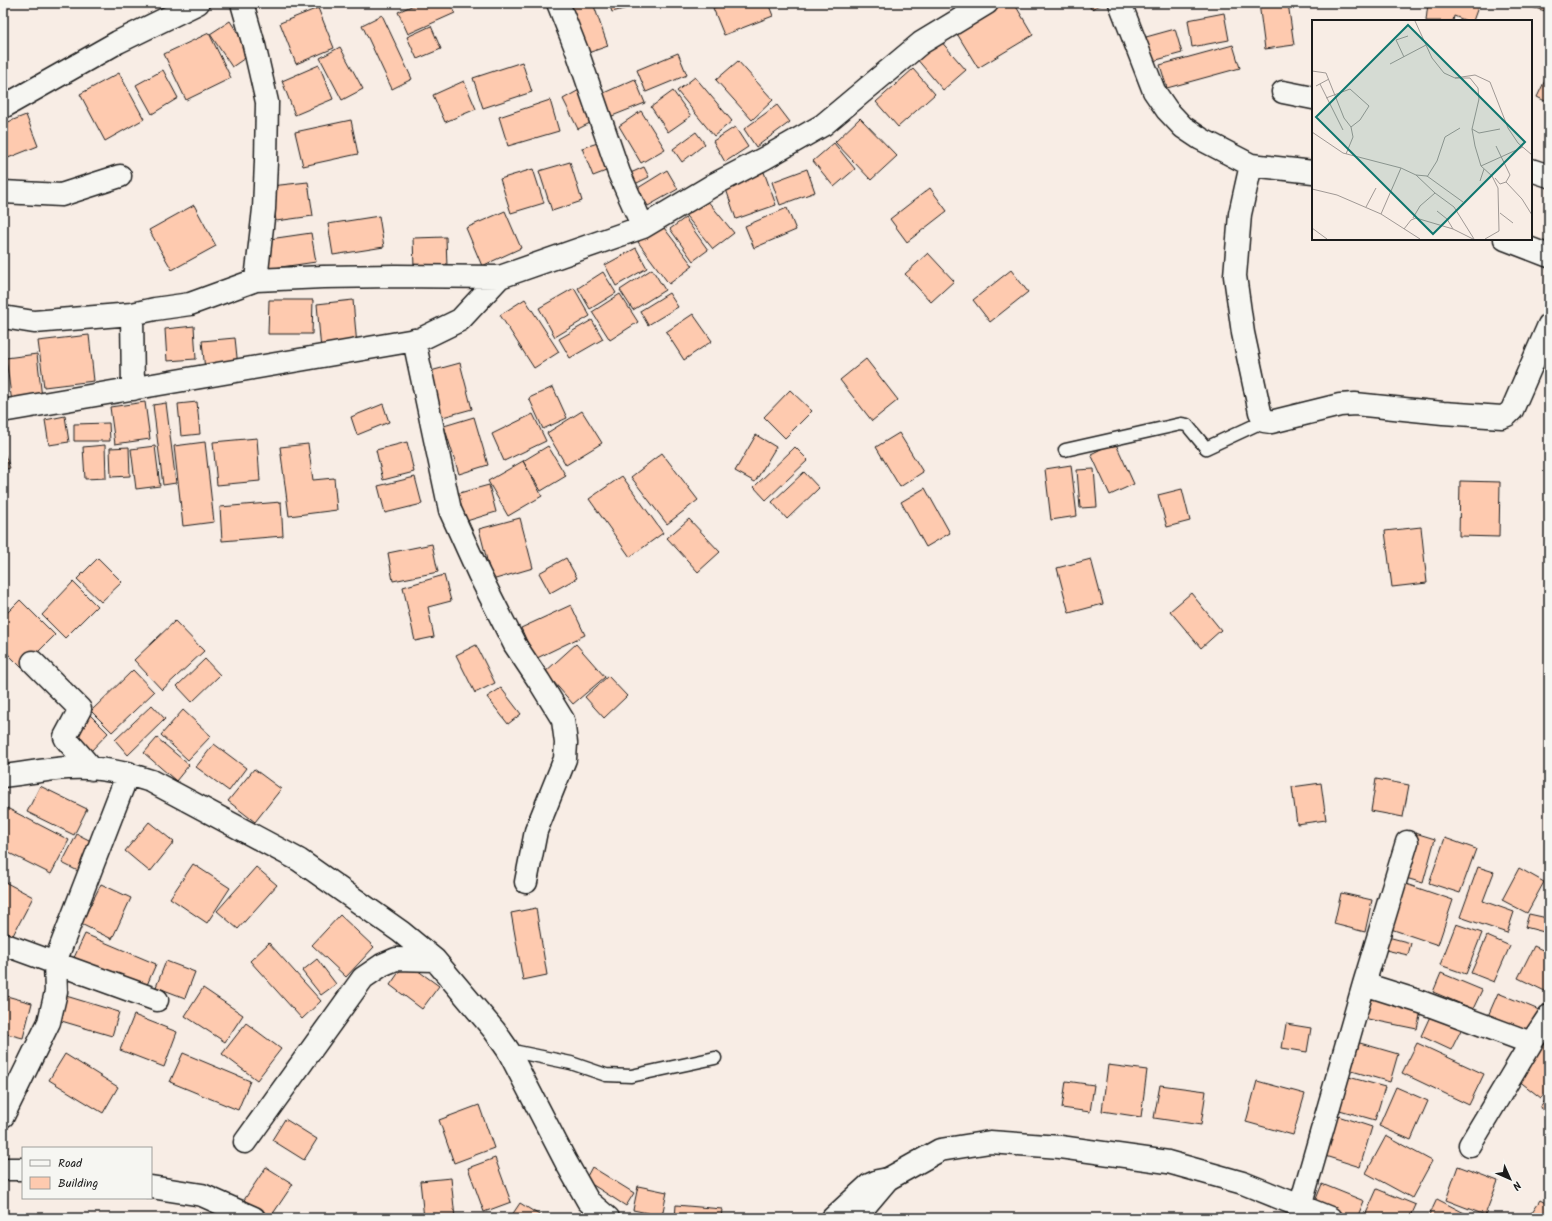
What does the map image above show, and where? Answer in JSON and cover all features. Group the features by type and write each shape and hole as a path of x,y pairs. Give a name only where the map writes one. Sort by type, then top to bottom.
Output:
{"street":[{"path":"3,107 118,42 198,3"},
{"path":"242,3 254,45 267,102 264,209 256,280"},
{"path":"558,3 577,51 619,173 643,227"},
{"path":"3,317 34,322 132,314 155,308 190,304 256,280 347,276 500,277 643,227 715,184 823,125 921,44 988,3"},
{"path":"1120,3 1154,91 1167,110 1182,127 1201,139 1252,165 1312,172"},
{"path":"1283,92 1312,98"},
{"path":"1252,165 1240,214 1235,276 1243,333 1260,412 1264,421 1271,422 1340,405 1355,404 1443,413 1502,417 1507,415 1512,410 1549,325"},
{"path":"1532,170 1549,176"},
{"path":"3,192 60,195 120,176"},
{"path":"1508,240 1549,256"},
{"path":"8,410 421,339 460,320 500,277"},
{"path":"132,314 133,389"},
{"path":"414,340 450,510 479,574 515,645 539,681 562,720 566,744 565,759 536,831 526,882"},
{"path":"33,662 80,709 65,737 92,769"},
{"path":"3,776 68,768 128,773 151,781 299,860 401,932 435,960 494,1030 508,1050 566,1162 588,1200 608,1218"},
{"path":"3,1116 49,1022 56,992 55,962 128,773"},
{"path":"1300,1206 1364,984 1407,842"},
{"path":"3,944 157,1000"},
{"path":"246,1142 363,978 382,965 396,959 435,960"},
{"path":"1364,984 1421,1002 1531,1043"},
{"path":"1470,1145 1531,1043 1549,1016"},
{"path":"833,1218 869,1185 888,1179 940,1150 990,1142 1060,1147 1168,1162 1243,1183 1330,1218"},
{"path":"3,1169 22,1169"},
{"path":"855,1218 888,1179"},
{"path":"152,1187 202,1195 254,1218"}],"lane":[{"path":"1065,450 1181,424 1187,425 1206,448 1264,421"},
{"path":"508,1050 571,1063 606,1075 631,1076 715,1058"}],"building":[{"path":"418,3 451,3 455,13 408,34 398,12"},
{"path":"564,3 593,3 608,46 582,55"},
{"path":"609,3 647,3 612,12"},
{"path":"725,3 768,3 773,16 724,35 713,8"},
{"path":"1003,3 1014,3 1033,35 978,68 956,32"},
{"path":"1088,3 1105,3 1091,9"},
{"path":"1259,3 1288,3 1294,45 1265,49"},
{"path":"1428,3 1466,3 1478,7 1473,20 1464,20 1454,16 1453,20 1426,20"},
{"path":"1517,3 1549,3 1549,12"},
{"path":"318,8 334,48 296,64 280,23"},
{"path":"1224,13 1229,40 1192,47 1188,20"},
{"path":"382,15 412,79 392,89 362,25"},
{"path":"230,21 251,54 232,67 210,34"},
{"path":"431,26 441,49 417,59 407,37"},
{"path":"1175,29 1182,53 1153,61 1146,37"},
{"path":"209,33 231,78 186,100 164,54"},
{"path":"939,39 966,70 943,90 916,58"},
{"path":"1233,45 1240,68 1167,88 1160,65"},
{"path":"340,47 363,89 342,100 320,58"},
{"path":"678,53 687,75 646,92 637,70"},
{"path":"738,61 773,100 752,120 716,80"},
{"path":"522,62 532,92 483,108 473,78"},
{"path":"319,65 333,99 295,115 282,81"},
{"path":"913,69 935,94 898,127 876,102"},
{"path":"163,70 178,98 152,114 136,85"},
{"path":"1549,72 1549,103 1537,97"},
{"path":"119,73 144,119 105,141 80,94"},
{"path":"695,77 732,121 714,136 677,91"},
{"path":"635,79 645,103 607,118 597,96"},
{"path":"464,81 476,109 445,122 433,95"},
{"path":"581,89 596,120 578,129 563,99"},
{"path":"673,91 691,116 668,132 651,107"},
{"path":"550,100 559,131 508,146 499,117"},
{"path":"777,105 790,122 756,147 744,129"},
{"path":"641,111 665,149 641,163 619,126"},
{"path":"26,115 38,146 3,160 3,124"},
{"path":"860,118 897,156 871,180 835,142"},
{"path":"351,120 358,154 303,166 295,132"},
{"path":"735,127 748,147 725,162 713,141"},
{"path":"696,132 705,144 682,162 673,149"},
{"path":"604,141 614,168 593,176 582,148"},
{"path":"834,143 855,169 834,187 813,161"},
{"path":"570,162 582,201 552,211 539,171"},
{"path":"644,167 649,177 631,186 626,175"},
{"path":"533,169 544,203 511,213 500,179"},
{"path":"807,169 815,192 780,205 772,182"},
{"path":"667,170 678,189 648,206 638,188"},
{"path":"764,172 776,205 736,219 725,186"},
{"path":"308,182 313,216 276,221 271,186"},
{"path":"930,188 947,211 907,242 890,219"},
{"path":"702,194 734,233 713,249 682,211"},
{"path":"194,205 216,246 172,270 149,230"},
{"path":"787,208 796,230 754,248 745,226"},
{"path":"505,211 521,248 482,266 466,228"},
{"path":"379,216 384,247 333,255 328,224"},
{"path":"685,218 708,250 693,261 670,229"},
{"path":"661,224 693,266 669,284 638,242"},
{"path":"311,233 316,262 267,269 263,240"},
{"path":"446,237 447,267 414,268 413,238"},
{"path":"636,248 647,268 616,286 605,265"},
{"path":"928,253 954,281 931,302 905,274"},
{"path":"652,269 665,290 633,310 620,290"},
{"path":"1011,270 1028,292 990,322 973,300"},
{"path":"603,272 616,293 590,309 578,288"},
{"path":"574,288 590,316 555,337 539,308"},
{"path":"669,293 678,307 648,325 640,311"},
{"path":"620,294 638,322 610,340 592,312"},
{"path":"525,299 559,352 534,368 500,315"},
{"path":"269,300 313,300 312,334 268,334"},
{"path":"353,300 357,346 321,350 317,304"},
{"path":"693,314 712,341 684,360 666,332"},
{"path":"592,320 603,339 570,358 559,339"},
{"path":"194,326 196,359 167,361 165,329"},
{"path":"89,335 94,381 44,387 38,341"},
{"path":"235,338 238,367 205,370 202,341"},
{"path":"37,354 42,398 12,403 6,358"},
{"path":"866,359 898,400 872,421 840,380"},
{"path":"460,363 472,409 439,418 427,372"},
{"path":"553,387 567,418 543,429 529,398"},
{"path":"790,390 812,411 785,438 764,417"},
{"path":"145,402 150,439 115,444 110,407"},
{"path":"197,402 200,434 181,436 178,404"},
{"path":"166,403 176,483 163,485 153,405"},
{"path":"383,404 389,422 357,435 351,417"},
{"path":"582,411 602,443 566,465 547,433"},
{"path":"533,414 546,441 504,461 492,434"},
{"path":"65,416 69,442 49,445 45,420"},
{"path":"474,417 488,465 459,474 444,426"},
{"path":"109,423 110,441 74,441 74,424"},
{"path":"899,433 923,472 900,487 876,447"},
{"path":"756,435 776,447 755,482 735,471"},
{"path":"257,438 260,481 217,485 213,442"},
{"path":"205,442 214,522 183,526 174,446"},
{"path":"407,442 414,472 383,480 376,450"},
{"path":"1115,442 1134,484 1110,495 1091,454"},
{"path":"308,444 313,480 334,478 337,510 289,516 280,447"},
{"path":"105,445 106,478 85,479 83,447"},
{"path":"155,446 160,486 136,489 131,449"},
{"path":"548,446 566,476 541,491 523,461"},
{"path":"129,447 130,476 111,477 110,448"},
{"path":"795,447 808,460 766,500 754,487"},
{"path":"3,450 10,468 3,470"},
{"path":"662,453 698,500 667,524 631,477"},
{"path":"523,461 542,496 508,516 488,481"},
{"path":"1071,465 1077,516 1051,520 1045,469"},
{"path":"1094,469 1097,507 1080,508 1077,470"},
{"path":"804,472 819,488 787,519 772,502"},
{"path":"622,476 663,533 630,557 589,499"},
{"path":"415,477 422,504 385,513 378,486"},
{"path":"1460,481 1500,482 1499,537 1459,536"},
{"path":"489,485 496,512 460,523 452,495"},
{"path":"925,488 950,533 926,547 901,502"},
{"path":"1182,489 1190,521 1167,527 1158,495"},
{"path":"281,502 283,536 222,541 220,507"},
{"path":"520,518 533,568 492,580 479,529"},
{"path":"689,519 720,552 698,572 667,538"},
{"path":"1421,527 1427,583 1392,587 1385,531"},
{"path":"432,544 438,572 393,581 388,553"},
{"path":"98,558 122,582 101,602 77,579"},
{"path":"566,558 577,578 550,593 539,573"},
{"path":"1091,559 1103,604 1069,613 1057,568"},
{"path":"444,575 451,601 428,607 434,637 415,641 403,587"},
{"path":"73,582 97,606 65,638 42,615"},
{"path":"1191,593 1221,630 1201,648 1170,611"},
{"path":"20,600 55,635 22,668 3,649 3,617"},
{"path":"571,605 585,635 535,659 521,628"},
{"path":"175,621 204,651 162,690 134,660"},
{"path":"576,644 605,677 573,704 545,672"},
{"path":"476,645 495,683 475,693 456,655"},
{"path":"205,659 220,675 192,702 177,686"},
{"path":"133,670 154,692 112,732 91,711"},
{"path":"608,676 627,696 604,718 585,697"},
{"path":"501,688 521,714 508,724 487,697"},
{"path":"152,705 165,719 128,755 115,740"},
{"path":"183,710 211,736 188,760 161,735"},
{"path":"89,714 108,733 91,751 72,732"},
{"path":"157,738 189,765 176,781 144,753"},
{"path":"214,744 246,768 229,791 196,767"},
{"path":"254,769 281,789 255,822 228,801"},
{"path":"1376,779 1409,785 1403,817 1371,811"},
{"path":"1321,783 1326,820 1297,824 1292,787"},
{"path":"40,786 87,809 74,835 27,812"},
{"path":"3,806 69,840 51,874 3,850"},
{"path":"149,822 174,842 150,872 125,851"},
{"path":"1412,832 1435,839 1423,883 1399,876"},
{"path":"77,834 97,844 82,873 62,863"},
{"path":"1445,838 1476,849 1460,893 1429,883"},
{"path":"193,864 230,888 207,923 170,898"},
{"path":"256,867 277,885 238,929 217,911"},
{"path":"1478,867 1494,872 1483,901 1514,912 1507,933 1460,917"},
{"path":"1519,868 1544,882 1527,913 1502,900"},
{"path":"3,881 33,897 9,943 3,940"},
{"path":"1400,882 1453,900 1438,945 1385,927"},
{"path":"101,884 131,898 112,939 81,924"},
{"path":"1341,893 1372,900 1365,932 1334,924"},
{"path":"536,908 547,975 523,980 511,913"},
{"path":"1529,914 1547,918 1544,932 1525,927"},
{"path":"340,915 374,947 346,977 312,945"},
{"path":"1456,924 1482,933 1466,974 1440,965"},
{"path":"85,934 156,964 144,992 72,962"},
{"path":"1384,936 1411,943 1408,955 1381,949"},
{"path":"1487,936 1510,946 1494,982 1471,973"},
{"path":"269,943 321,1001 302,1019 250,961"},
{"path":"1534,946 1549,953 1549,993 1518,978"},
{"path":"317,959 336,984 321,995 302,971"},
{"path":"166,961 195,972 185,998 156,987"},
{"path":"406,962 439,986 422,1009 390,985"},
{"path":"1441,973 1482,990 1473,1009 1433,992"},
{"path":"203,988 243,1015 225,1042 185,1016"},
{"path":"1498,993 1539,1010 1529,1033 1488,1016"},
{"path":"1368,994 1422,1006 1417,1029 1363,1018"},
{"path":"3,995 32,1003 23,1038 3,1033"},
{"path":"66,996 119,1012 112,1036 58,1020"},
{"path":"1432,1012 1463,1026 1451,1050 1421,1036"},
{"path":"134,1015 177,1032 164,1067 120,1050"},
{"path":"246,1023 281,1049 257,1080 222,1054"},
{"path":"1286,1024 1311,1028 1307,1052 1282,1048"},
{"path":"1549,1032 1549,1088 1541,1098 1514,1077"},
{"path":"1353,1041 1398,1054 1390,1082 1345,1069"},
{"path":"1417,1043 1484,1074 1469,1105 1402,1073"},
{"path":"183,1053 250,1081 238,1110 170,1082"},
{"path":"65,1054 118,1087 103,1113 49,1080"},
{"path":"1108,1065 1147,1070 1141,1117 1102,1111"},
{"path":"1345,1076 1385,1087 1375,1120 1336,1109"},
{"path":"1066,1081 1094,1085 1090,1112 1062,1108"},
{"path":"1257,1081 1305,1094 1293,1135 1246,1122"},
{"path":"1160,1085 1206,1091 1201,1125 1154,1118"},
{"path":"1396,1087 1428,1101 1411,1140 1379,1126"},
{"path":"1549,1095 1549,1113 1540,1108"},
{"path":"479,1105 494,1148 454,1163 439,1120"},
{"path":"1338,1116 1372,1127 1360,1167 1325,1156"},
{"path":"285,1119 317,1139 304,1160 272,1140"},
{"path":"1386,1136 1432,1161 1412,1198 1366,1173"},
{"path":"495,1158 511,1202 484,1212 468,1168"},
{"path":"1458,1166 1498,1181 1485,1215 1446,1200"},
{"path":"266,1167 293,1184 270,1218 244,1200"},
{"path":"592,1167 634,1193 626,1206 585,1180"},
{"path":"451,1178 455,1218 424,1218 420,1181"},
{"path":"1322,1184 1364,1201 1357,1218 1335,1218 1312,1209"},
{"path":"638,1186 667,1192 662,1216 633,1210"},
{"path":"1377,1189 1416,1205 1410,1218 1364,1218"},
{"path":"1437,1199 1474,1218 1428,1218"},
{"path":"1540,1200 1549,1205 1549,1218 1528,1218"},
{"path":"520,1203 544,1218 510,1218"},
{"path":"676,1205 722,1209 721,1218 675,1218"}]}
